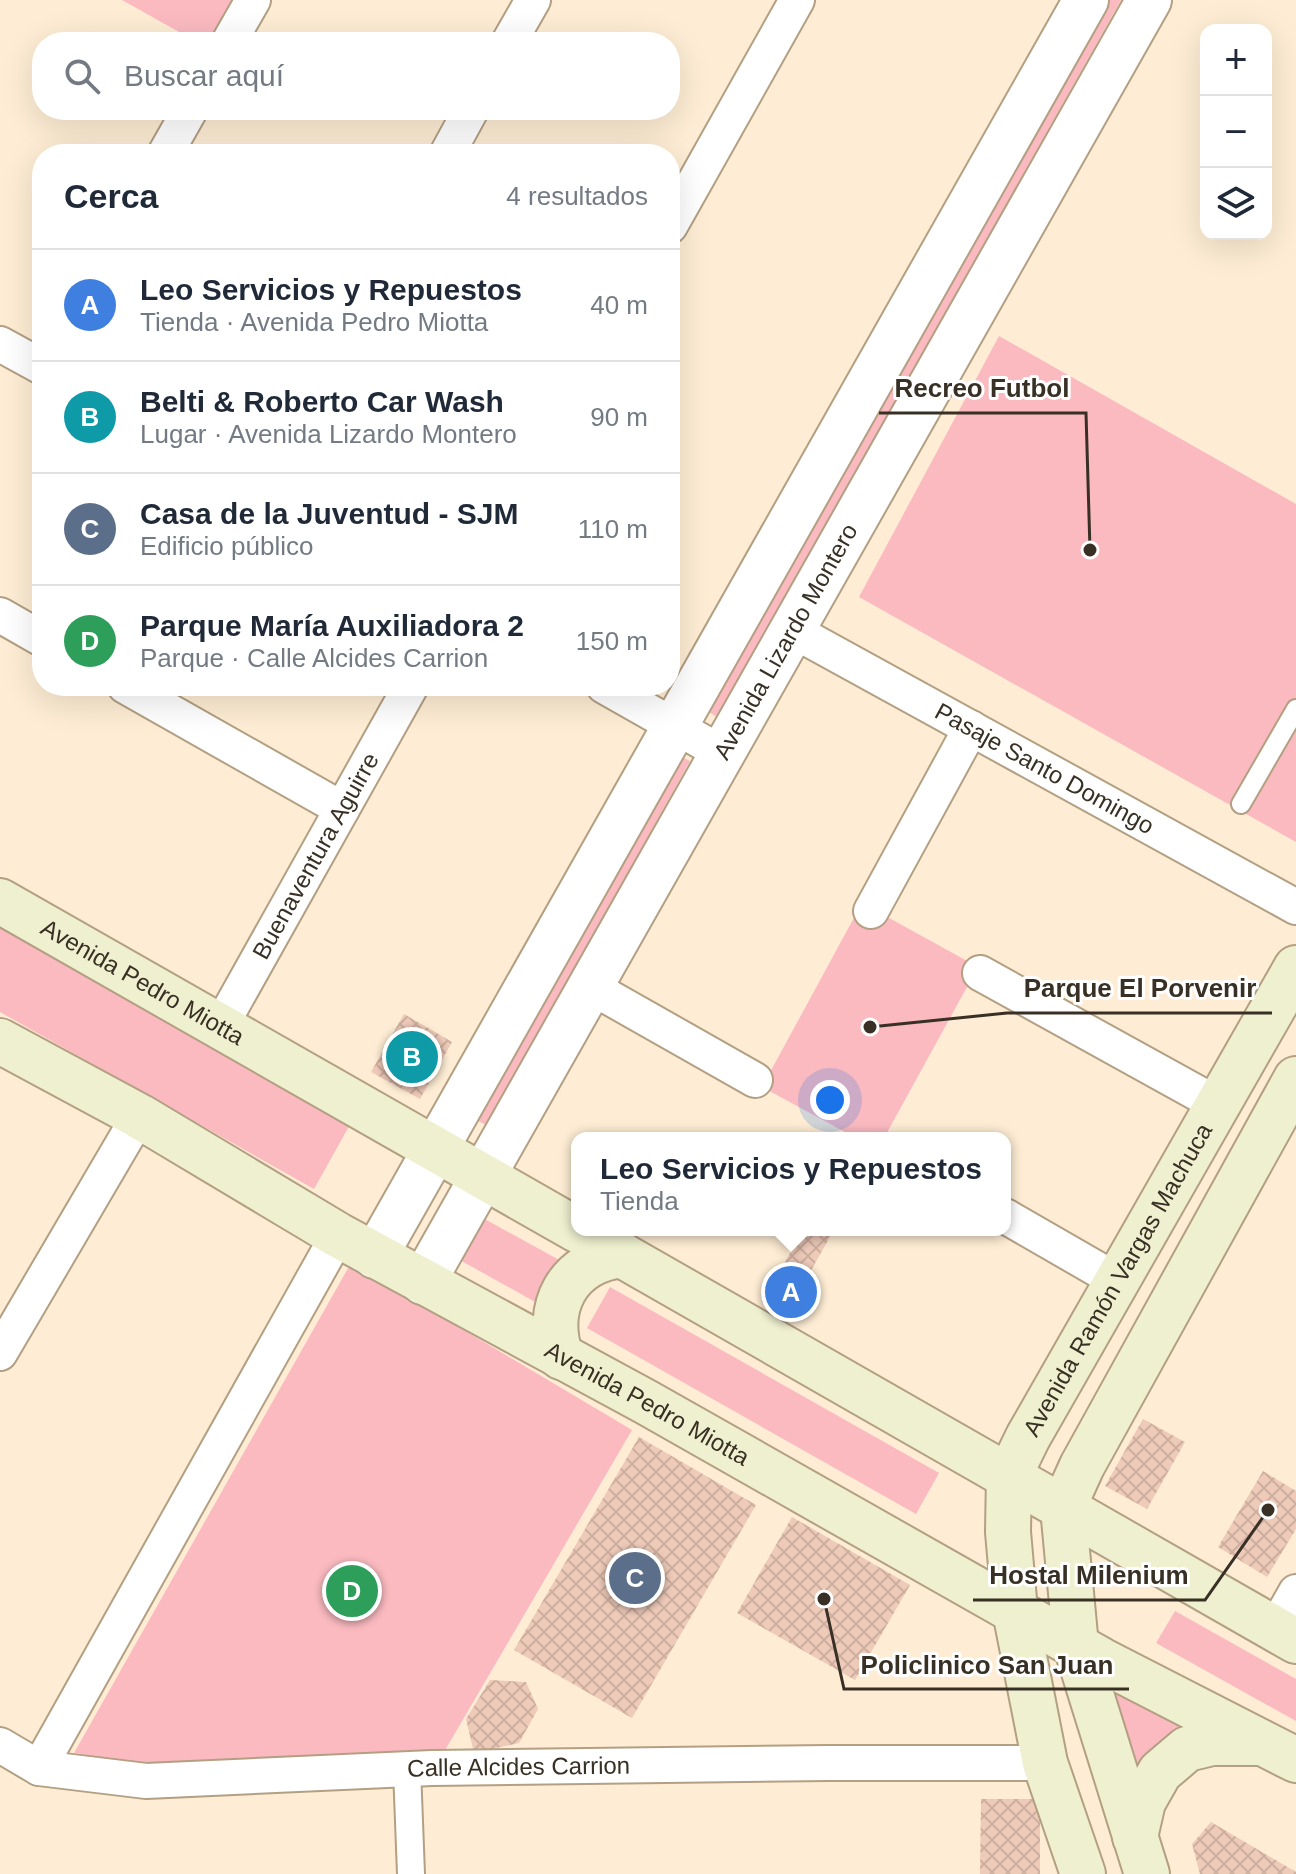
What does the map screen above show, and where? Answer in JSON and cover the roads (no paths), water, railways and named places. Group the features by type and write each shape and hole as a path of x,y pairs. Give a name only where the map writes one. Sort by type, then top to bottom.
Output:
{"main road":[{"name":"Avenida Pedro Miotta","path":"0,901 571,1227"},
{"name":"Avenida Ramón Vargas Machuca","path":"1083,1874 1045,1763 1015,1611 1008,1532 1009,1476 1116,1280 1296,968"},
{"name":"Avenida Pedro Miotta","path":"0,1041 139,1116 356,1245 659,1410 1076,1646 1281,1752"},
{"path":"1141,1856 1076,1646 1063,1508 1082,1466 1296,1079"},
{"name":"Avenida Pedro Miotta","path":"588,1236 1063,1508 1289,1620"},
{"path":"561,1357 554,1324 564,1291 574,1276 588,1265 605,1257 622,1255"},
{"path":"1141,1856 1143,1802 1160,1772 1187,1749 1212,1743 1281,1752"}],"street":[{"path":"235,32 253,0"},
{"path":"515,32 533,0"},
{"path":"680,208 797,0"},
{"path":"39,1768 356,1245 435,1149 1086,0"},
{"name":"Avenida Lizardo Montero","path":"423,1282 1149,0"},
{"path":"171,144 184,120"},
{"path":"452,144 466,120"},
{"path":"0,344 32,362"},
{"path":"0,615 32,633"},
{"name":"Pasaje Santo Domingo","path":"792,630 1296,907"},
{"path":"143,696 342,809"},
{"name":"Buenaventura Aguirre","path":"220,1027 405,696"},
{"path":"622,696 722,753"},
{"path":"871,911 971,728"},
{"path":"980,973 1217,1104"},
{"path":"591,987 755,1080"},
{"path":"0,1353 139,1116"},
{"path":"1011,1219 1116,1280"},
{"name":"Calle Alcides Carrion","path":"0,1745 39,1768 146,1781 407,1769 1045,1763"},
{"path":"407,1769 411,1874"}],"lane":[{"path":"1241,804 1296,709"}],"place":[{"name":"Recreo Futbol","path":"1090,550"},
{"name":"Parque El Porvenir","path":"870,1027"},
{"name":"Belti & Roberto Car Wash","path":"412,1057"},
{"name":"Leo Servicios y Repuestos","path":"791,1292"},
{"name":"Hostal Milenium","path":"1268,1510"},
{"name":"Casa de la Juventud - SJM","path":"635,1578"},
{"name":"Parque María Auxiliadora 2","path":"352,1591"},
{"name":"Policlinico San Juan","path":"824,1599"}]}
